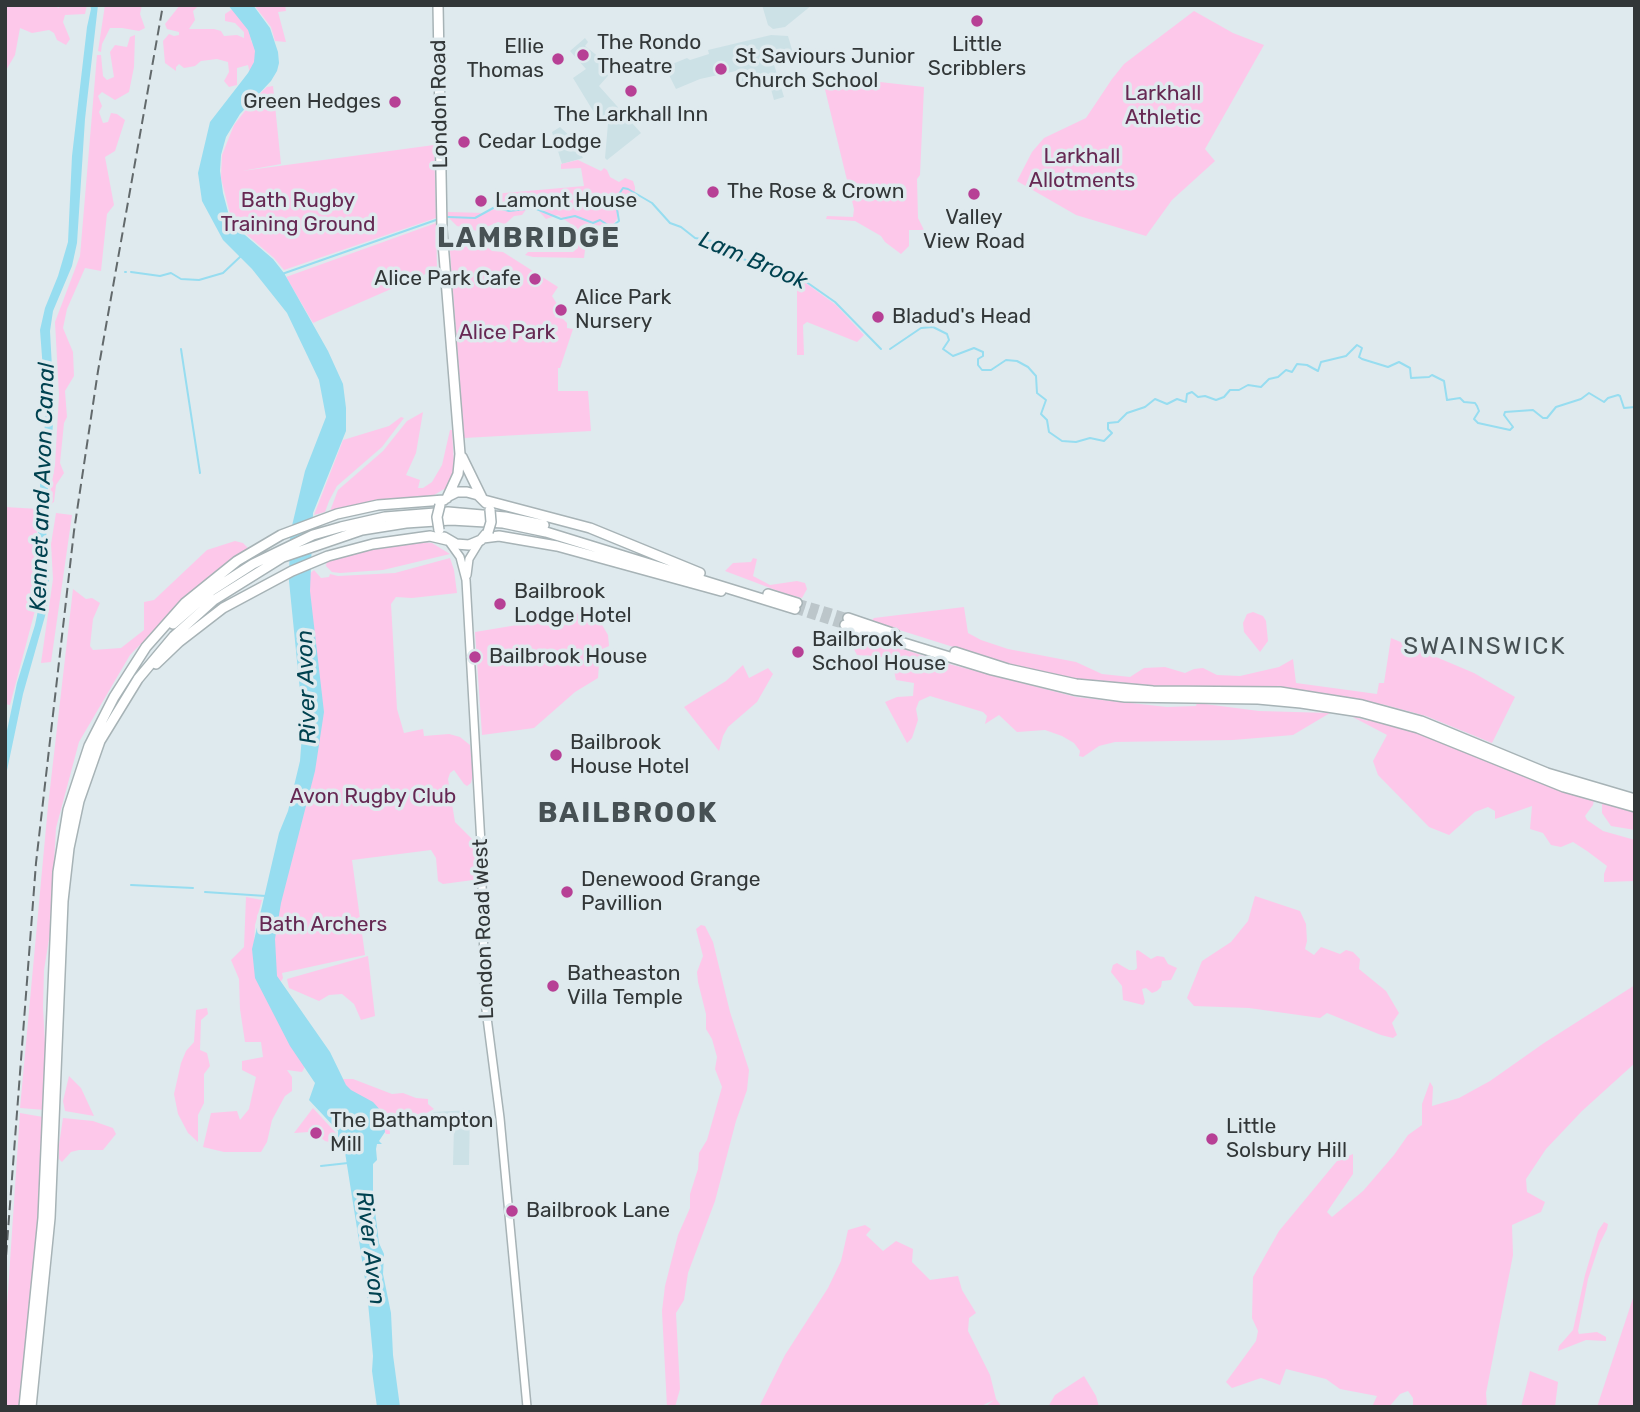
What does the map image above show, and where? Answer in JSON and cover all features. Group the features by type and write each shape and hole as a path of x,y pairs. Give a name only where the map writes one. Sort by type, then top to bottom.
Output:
{"highway":[{"name":"London Road","path":"438,5 441,204 459,448"},
{"path":"459,448 468,473 490,510 491,522 484,537"},
{"path":"448,541 439,530 437,517 458,474 459,448"},
{"path":"24,1407 43,1218 61,848 68,810 89,746 114,697 163,626 206,585 237,561 281,535 337,514 378,505 444,501 457,492 467,492 483,499 590,528 701,574"},
{"path":"31,1407 50,1205 66,872 76,813 91,766 108,725 150,664 193,618 234,586 284,557 341,531 407,514 448,512 505,517 567,531 796,606 738,595 557,546 496,536 484,537 462,546 430,536 405,538 344,551 292,571 233,602 178,642 148,673 118,715 91,766"},
{"path":"114,697 151,647 170,627 235,574 272,553 313,536 341,531 451,520 503,523 556,534 777,604"},
{"path":"847,622 1008,669 1076,684 1153,691 1280,692 1362,705 1422,721 1635,807"},
{"path":"1616,798 1635,799"}],"street":[{"name":"London Road West","path":"466,580 469,559 484,537"},
{"name":"London Road West","path":"448,541 460,557 466,580 481,844 485,1001 500,1118 527,1407"}],"shaded area":[{"path":"762,5 812,5 785,27 773,29 768,25"},
{"name":"St Saviours Junior Church School","path":"771,35 788,36 793,53 772,58 784,97 774,100 768,78 741,87 736,71 700,79 676,89 665,67 687,58 690,60 709,54 708,50"},
{"path":"585,38 588,42 585,46 614,69 599,86 641,133 607,160 609,112 598,119 573,78 586,69 570,51"},
{"path":"560,127 573,139 583,158 562,164 552,132"},
{"path":"470,1110 469,1165 453,1165 454,1126 413,1126 434,1112"}],"green space":[{"path":"5,5 52,5 59,8 59,5 87,5 85,14 65,15 63,22 70,39 66,45 57,40 49,30 32,33 20,28 15,55 5,72"},
{"path":"105,5 142,5 140,14 145,28 139,31 110,28 101,52 98,51"},
{"path":"180,5 199,5 193,11 195,20 189,29 214,29 221,31 224,36 237,35 244,38 244,32 235,23 225,21 225,14 234,8 254,35 251,41 255,46 256,57 250,73 248,65 237,68 237,85 229,87 224,81 229,72 228,62 217,59 201,61 195,66 184,68 179,64 176,71 165,63 163,41 169,34 179,35 179,32 167,29 165,24"},
{"path":"254,5 285,5 286,11 278,12 286,42 275,41 271,27"},
{"name":"Larkhall Athletic","path":"1194,11 1233,33 1264,45 1205,149 1215,161 1172,200 1146,236 1076,215 1017,181 1032,152 1044,138 1086,118 1124,64"},
{"path":"135,35 134,67 129,92 115,100 102,92 98,96 102,106 99,112 103,123 108,122 111,113 125,120 115,151 105,157 114,205 107,214 101,271 85,268 67,309 63,328 73,352 74,376 65,391 67,417 60,463 64,473 56,485 54,502 48,505 55,465 59,395 55,322 80,256 97,55 101,55 103,76 107,80 114,77 110,52 115,45 127,47 130,37"},
{"path":"822,77 924,87 920,175 917,179 918,218 924,230 909,230 909,246 901,254 881,236 855,221 826,219 827,216 853,217 854,209"},
{"name":"Bath Rugby Training Ground","path":"273,86 281,164 242,171 434,145 436,218 284,270 232,222 221,178 222,155 234,125 255,98 267,87"},
{"path":"578,160 601,171 604,168 610,177 619,182 625,178 633,181 635,187 635,194 621,202 617,219 612,226 588,225 584,258 525,255 528,252 573,252 578,248 579,235 575,227 558,215 546,219 536,208 528,207 522,215 514,216 505,224 498,222 477,231 457,226 448,217 448,212 485,213 497,208 498,206 494,206 493,194 584,186 581,168 561,169 561,164"},
{"path":"436,223 437,269 313,323 286,277"},
{"name":"Alice Park","path":"466,239 482,243 492,251 503,252 558,287 552,296 557,304 555,317 563,319 567,328 573,329 558,368 558,391 588,391 591,431 464,438 450,251 453,243 465,246"},
{"path":"803,281 836,305 864,335 857,342 807,322 803,325 804,355 797,355 797,291"},
{"path":"423,412 416,453 406,475 420,480 418,488 432,482 442,465 452,430 453,475 446,488 434,495 330,511 338,490 383,451 407,421"},
{"path":"401,417 404,418 382,447 337,486 325,512 314,515 343,440 389,426"},
{"path":"5,507 39,509 37,603 10,705 5,704"},
{"path":"56,513 72,515 51,662 41,663 53,579 51,544"},
{"path":"235,541 243,543 249,549 196,588 130,655 79,742 56,828 50,933 44,970 47,1082 45,1110 20,1108 48,806 73,589 86,599 92,598 100,603 93,619 90,646 93,650 121,648 144,630 144,602 154,600 207,550"},
{"path":"420,542 432,543 450,554 383,570 340,573 332,572 326,566 327,560 342,556"},
{"path":"450,558 457,593 396,597 391,604 397,709 404,733 423,729 424,736 449,734 460,737 470,745 473,774 471,783 467,786 464,784 454,770 448,779 455,822 473,840 478,870 473,880 443,884 438,881 436,858 431,850 352,860 365,955 282,973 283,978 278,986 270,961 278,910 307,797 305,578 314,570 321,578 329,577 330,574 338,576 395,573"},
{"path":"753,558 757,559 753,576 770,585 797,581 805,583 807,589 802,598 725,571 733,563 751,562"},
{"path":"964,607 968,633 981,640 1008,649 1076,662 1102,674 1130,677 1144,668 1165,667 1185,673 1203,668 1217,675 1240,676 1279,667 1293,659 1296,683 1377,694 1379,683 1384,683 1391,638 1474,673 1515,697 1492,743 1426,716 1381,704 1245,688 1145,686 1080,680 1007,664 871,621 874,618"},
{"path":"569,612 598,618 608,635 609,646 600,650 598,678 575,692 534,728 482,735 475,632 535,622"},
{"path":"1253,612 1263,616 1266,621 1268,641 1260,652 1244,632 1243,623 1247,614"},
{"path":"844,630 949,664 1076,697 1167,707 1196,706 1197,703 1259,711 1330,713 1293,735 1233,740 1115,742 1099,746 1083,757 1079,756 1080,751 1074,743 1062,736 1045,730 1017,732 999,715 985,724 987,716 983,712 930,696 919,701 916,709 918,720 912,738 907,743 885,702 897,697 913,696 914,683 896,680 892,662 885,657 857,655"},
{"path":"743,665 749,678 768,668 773,674 757,702 728,727 719,751 684,707 726,681"},
{"path":"1349,715 1444,741 1538,782 1594,799 1585,816 1587,820 1603,831 1635,840 1635,881 1604,882 1607,866 1587,851 1573,842 1561,847 1551,845 1543,833 1530,829 1532,806 1495,819 1495,811 1488,807 1475,812 1449,835 1429,827 1378,775 1373,761 1387,735"},
{"path":"1602,802 1635,810 1635,830 1611,826 1602,813"},
{"path":"1255,896 1300,911 1306,924 1305,949 1314,955 1321,947 1340,954 1346,950 1353,952 1360,959 1359,969 1386,991 1399,1013 1392,1023 1397,1035 1393,1038 1381,1035 1327,1013 1320,1018 1249,1008 1194,1006 1187,998 1202,961 1231,942 1248,921"},
{"path":"246,897 262,900 255,925 254,947 306,1065 302,1072 287,1070 292,1077 292,1091 285,1096 272,1120 267,1142 261,1152 224,1152 203,1147 211,1113 237,1111 240,1120 249,1109 256,1077 242,1070 242,1061 263,1057 261,1042 245,1042 239,979 231,960 244,947"},
{"path":"701,925 705,926 713,942 730,1012 749,1070 747,1090 715,1201 688,1273 684,1300 676,1313 680,1389 675,1407 667,1407 662,1311 665,1286 678,1235 690,1208 690,1194 698,1169 699,1153 707,1140 722,1087 715,1069 717,1057 706,1029 706,1014 698,982 697,972 703,956 696,929"},
{"path":"1138,950 1151,959 1164,957 1168,964 1177,968 1171,980 1162,981 1157,991 1152,993 1146,988 1142,989 1145,1002 1143,1005 1123,1000 1122,986 1111,972 1113,965 1117,963 1129,970 1135,970"},
{"path":"368,956 375,1016 361,1020 354,1004 342,994 329,995 319,1001 289,988 287,979"},
{"path":"1635,985 1635,1063 1582,1111 1546,1149 1526,1179 1527,1192 1545,1202 1541,1212 1512,1225 1513,1255 1486,1393 1487,1407 1413,1407 1413,1398 1408,1391 1400,1394 1389,1407 1372,1407 1377,1396 1340,1389 1326,1379 1286,1369 1280,1385 1261,1378 1232,1388 1226,1382 1256,1341 1258,1331 1252,1318 1253,1277 1279,1231 1337,1161 1353,1154 1353,1174 1327,1212 1332,1217 1363,1191 1408,1135 1422,1125 1422,1104 1430,1082 1433,1087 1432,1106 1459,1098 1490,1081"},
{"path":"207,1008 208,1014 201,1020 200,1050 207,1053 210,1066 204,1074 204,1103 198,1115 198,1142 188,1133 178,1114 174,1094 181,1063 194,1042 196,1010"},
{"path":"69,1076 81,1088 94,1116 65,1111 63,1101"},
{"path":"343,1079 353,1079 392,1094 403,1093 428,1099 428,1104 434,1109 421,1116 416,1114 401,1130 393,1124 389,1125 390,1134 386,1134 348,1093"},
{"path":"313,1108 336,1133 342,1145 325,1141 318,1135 310,1135 309,1132 294,1133"},
{"path":"20,1113 43,1117 40,1197 19,1407 5,1407 5,1336"},
{"path":"63,1118 93,1121 113,1128 116,1134 103,1150 71,1152 62,1162 59,1159 59,1145"},
{"path":"1604,1222 1608,1224 1607,1229 1588,1279 1578,1331 1579,1334 1597,1332 1606,1337 1606,1341 1586,1340 1558,1351 1573,1330 1585,1275 1598,1231"},
{"path":"865,1225 871,1229 866,1235 883,1251 896,1241 913,1249 912,1262 930,1280 958,1276 962,1290 976,1313 969,1318 968,1331 990,1375 996,1399 1002,1407 985,1407 994,1400 979,1407 759,1407 785,1355 828,1288 841,1261 848,1230"},
{"path":"1635,1292 1635,1407 1597,1407"},
{"path":"1530,1371 1558,1382 1555,1407 1521,1407"},
{"path":"1084,1376 1099,1407 1048,1407 1055,1395"}],"water":[{"name":"Kennet and Avon Canal","path":"90,5 98,5 85,119 77,243 72,266 53,311 50,331 54,405 45,510 49,582 47,609 23,694 5,780 5,740 17,683 40,601 38,532 46,410 40,330 68,242 72,156"},
{"name":"River Avon","path":"228,5 253,5 270,28 279,63 271,81 240,114 226,137 220,171 231,223 273,259 284,273 328,351 343,384 346,408 346,431 313,513 310,591 324,712 315,771 281,903 275,939 277,976 330,1052 346,1085 373,1102 383,1113 385,1132 379,1141 382,1144 377,1144 377,1160 373,1164 373,1195 379,1243 384,1254 383,1274 391,1313 400,1407 377,1407 367,1292 344,1146 338,1138 338,1131 309,1100 315,1083 290,1046 255,978 252,949 279,833 288,811 300,761 303,721 289,581 290,534 305,471 326,417 319,380 287,313 252,269 223,240 202,201 198,173 210,122 254,62 255,51 248,30"}],"waterway":[{"name":"Lam Brook","path":"448,217 475,218 495,207 509,211 534,208 561,219 575,216 593,223 600,220 611,227 619,221 616,203 619,194 623,188 628,189 652,203 670,223 681,227 695,238 712,241 733,255 779,273 795,274 835,302 881,349"},
{"name":"Lam Brook","path":"282,274 436,220"},
{"path":"131,272 160,276 171,273 181,279 199,280 223,273 241,256"},
{"name":"Lam Brook","path":"890,349 921,328 933,327 947,334 949,340 943,349 953,356 974,348 983,352 983,356 978,359 982,370 991,370 1006,360 1017,361 1028,367 1036,376 1037,393 1046,400 1041,414 1047,420 1049,432 1062,441 1076,442 1090,438 1104,441 1112,433 1108,429 1108,423 1118,422 1127,413 1145,407 1155,399 1167,404 1177,399 1186,402 1187,394 1192,392 1198,397 1205,396 1216,400 1224,397 1230,390 1239,390 1248,385 1261,387 1269,379 1278,377 1286,370 1292,372 1297,364 1307,365 1318,371 1321,362 1346,356 1357,345 1362,348 1359,357 1362,359 1388,367 1399,362 1410,368 1411,378 1432,375 1444,381 1447,400 1460,398 1464,402 1475,403 1479,411 1474,419 1478,423 1510,430 1513,427 1504,415 1505,412 1533,410 1547,418 1556,407 1581,399 1589,393 1604,402 1618,395 1624,408 1635,407"},
{"path":"181,349 200,473"},
{"path":"131,885 193,888"},
{"path":"205,892 266,896"},
{"path":"321,1166 348,1163"}],"tunnel":[{"path":"797,603 848,618"},
{"path":"795,609 845,625"}],"railway":[{"path":"5,1270 36,863 74,531 98,371 163,5"}],"place":[{"name":"Little Scribblers","path":"977,21"},
{"name":"The Rondo Theatre","path":"583,55"},
{"name":"Ellie Thomas","path":"558,59"},
{"name":"St Saviours Junior Church School","path":"721,69"},
{"name":"The Larkhall Inn","path":"631,91"},
{"name":"Green Hedges","path":"395,102"},
{"name":"Cedar Lodge","path":"464,142"},
{"name":"The Rose & Crown","path":"713,192"},
{"name":"Valley View Road","path":"974,194"},
{"name":"Lamont House","path":"481,201"},
{"name":"Alice Park Cafe","path":"535,279"},
{"name":"Alice Park Nursery","path":"561,310"},
{"name":"Bladud's Head","path":"878,317"},
{"name":"Bailbrook Lodge Hotel","path":"500,604"},
{"name":"Bailbrook School House","path":"798,652"},
{"name":"Bailbrook House","path":"475,657"},
{"name":"Bailbrook House Hotel","path":"556,755"},
{"name":"Denewood Grange Pavillion","path":"567,892"},
{"name":"Batheaston Villa Temple","path":"553,986"},
{"name":"The Bathampton Mill","path":"316,1133"},
{"name":"Little Solsbury Hill","path":"1212,1139"},
{"name":"Bailbrook Lane","path":"512,1211"}],"district":[{"name":"LAMBRIDGE","path":"529,239"},
{"name":"SWAINSWICK","path":"1485,647"},
{"name":"BAILBROOK","path":"628,814"}],"park label":[{"name":"Larkhall Allotments","path":"1082,169"},
{"name":"Avon Rugby Club","path":"373,797"},
{"name":"Bath Archers","path":"323,925"}]}
